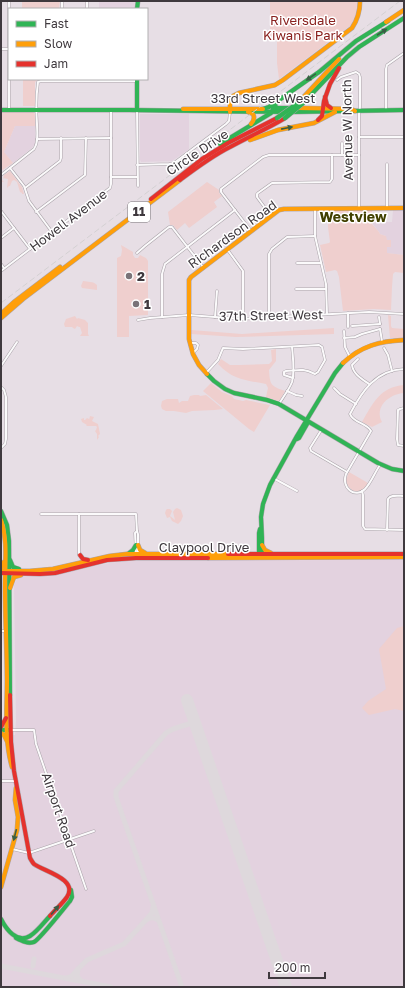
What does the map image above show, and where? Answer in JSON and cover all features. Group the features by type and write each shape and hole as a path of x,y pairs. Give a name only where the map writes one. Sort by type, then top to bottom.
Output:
{"main road":[{"path":"230,110 230,101 233,96 239,93 275,85 352,28 357,21 360,12 360,1"},
{"name":"Circle Drive","path":"1,314 14,302 202,160 228,143 285,113 298,103 355,44 404,10"},
{"name":"Circle Drive","path":"1,318 23,299 91,247 212,157 285,118 304,103 347,57 404,18"},
{"path":"263,109 269,107 319,72 356,41 388,21"},
{"path":"301,126 319,120 331,81 338,70 360,47"},
{"path":"137,80 137,110"},
{"path":"212,157 268,133 317,122 333,110 326,102 326,94"},
{"path":"238,132 273,110 282,98"},
{"name":"33rd Street West","path":"1,110 273,110"},
{"name":"33rd Street West","path":"230,110 248,112 273,110 404,110"},
{"path":"202,160 204,156 254,121 253,115 248,112"},
{"name":"Richardson Road","path":"404,208 279,210 191,277 189,280 188,336 197,362 217,384 229,391 279,404 381,464 396,470 404,471"},
{"path":"260,555 261,543 259,533 261,513 268,487 296,439 299,438 307,424 307,420 335,373 350,357 366,347 382,341 404,340"},
{"path":"1,511 6,522 8,532 7,556 4,572 9,598"},
{"path":"1,520 5,536 7,556 13,567 28,572"},
{"path":"261,543 265,550 276,554"},
{"path":"251,554 256,551 261,543"},
{"path":"127,554 137,545 140,550 147,554"},
{"name":"Claypool Drive","path":"28,572 52,570 92,560 127,554 137,556 260,555 404,557"},
{"name":"Claypool Drive","path":"4,572 55,573 107,560 147,554 404,554"},
{"path":"73,565 78,562 80,555 85,560 92,560"},
{"path":"1,919 10,932 15,936 28,938 33,935 68,896 69,892 68,885 65,881 34,864 30,859 14,771 7,714 3,632 5,580 4,564 7,556"},
{"path":"7,742 9,730 9,598 14,577 28,572"},
{"path":"1,730 7,714"},
{"path":"1,730 9,730"},
{"path":"1,730 7,742 14,771"},
{"path":"1,887 17,830 18,822 15,796 16,782"}],"street":[{"path":"386,110 387,65 404,53"},
{"name":"Avenue W North","path":"338,80 341,77 356,72 359,74 360,78 357,111 359,137 359,208"},
{"path":"9,80 9,110"},
{"path":"1,175 34,149 36,145 38,82 62,80 137,80"},
{"name":"Howell Avenue","path":"1,271 110,188 111,110"},
{"path":"137,110 138,186"},
{"path":"137,164 173,164 227,123 230,118 230,110"},
{"path":"359,137 404,137"},
{"path":"24,188 60,161 61,138"},
{"path":"36,212 85,175 86,138"},
{"path":"37,139 111,138"},
{"path":"342,143 342,155"},
{"path":"251,231 221,192 221,189 263,157 269,155 359,155"},
{"path":"271,216 257,197 258,193 272,183 330,182 332,179 332,155"},
{"path":"387,164 387,208"},
{"path":"10,168 24,188 28,201 52,232"},
{"path":"111,177 137,177"},
{"path":"315,209 315,236 326,288 326,314"},
{"path":"162,317 162,274 167,262 235,210"},
{"path":"1,211 30,249"},
{"path":"137,253 171,227 174,228 203,267"},
{"path":"1,238 14,228"},
{"path":"269,317 270,250 287,237 315,236"},
{"path":"227,249 243,271 244,319"},
{"path":"297,263 321,263"},
{"path":"1,264 4,268"},
{"path":"296,289 326,288"},
{"path":"215,317 217,291"},
{"name":"37th Street West","path":"138,320 143,318 189,315 244,319 374,312 404,314"},
{"path":"348,313 348,327"},
{"path":"379,318 382,341"},
{"path":"352,326 380,324"},
{"path":"344,338 355,337 380,329"},
{"path":"344,331 345,347 350,357"},
{"path":"1,366 18,342"},
{"path":"206,373 217,362 223,348 243,349 321,346 325,359 318,372 314,373 307,370 293,370 285,371 283,373 292,378"},
{"path":"279,404 288,390 292,378 292,347"},
{"path":"384,348 388,355 392,371"},
{"path":"358,359 352,365 352,369 358,376 369,384"},
{"path":"381,464 366,488 358,493 348,489 344,482 345,477 371,431 369,428 350,416 364,390 369,384 380,376 392,371 404,369"},
{"path":"1,387 4,390 6,398 6,439 5,444 1,448"},
{"path":"334,388 340,394 356,404"},
{"path":"288,390 296,395 302,396"},
{"path":"404,408 398,410 397,433 398,444 400,446 404,446"},
{"path":"322,429 310,448 311,451 347,472"},
{"path":"273,478 297,491"},
{"path":"362,491 364,528 368,530 404,530"},
{"path":"387,530 389,496 404,496"},
{"path":"41,514 136,514 138,534 137,556"},
{"path":"78,514 80,555"},
{"name":"Airport Road","path":"9,730 34,730 36,744 86,889"},
{"path":"1,781 16,782"},
{"path":"12,849 29,853 94,831"}],"shaded area":[{"path":"99,1 135,1 135,8 99,8"},
{"path":"140,114 189,114 189,149 172,161 141,162"},
{"path":"15,126 35,126 35,144 13,163 4,152"},
{"path":"393,210 404,210 404,255 387,253 386,236 380,234 372,223 392,222"},
{"path":"404,559 404,987 1,987 1,736 15,735 14,585 18,577 46,576 128,560"}],"green space":[{"path":"22,1 60,1 59,8 22,8"},
{"name":"Riversdale Kiwanis Park","path":"270,1 357,1 357,14 351,25 279,79 277,63 277,36 270,36"},
{"path":"23,80 38,80 35,82 35,106 23,106"},
{"path":"1,112 33,112 35,114 35,126 15,126 4,152 13,163 1,171"},
{"path":"10,171 22,187 24,194 20,192 17,182 14,180 7,188 8,179 3,178 4,175"},
{"path":"207,182 219,190 219,193 222,196 214,202 217,207 189,228 185,223 177,230 173,225 170,225 168,212"},
{"path":"372,210 372,224 380,234 386,236 387,240 391,240 391,247 387,247 387,253 404,255 404,273 395,272 393,274 391,310 374,309 343,311 337,271 326,272 320,245 330,242 328,211"},
{"path":"121,245 133,252 135,258 138,258 140,255 148,261 148,315 129,316 129,337 117,337 117,258 121,256"},
{"path":"83,281 92,282 97,285 97,290 82,288 81,286"},
{"path":"388,315 391,316 392,328 404,329 404,338 390,338"},
{"path":"75,316 77,319 85,320 88,323 89,336 80,336 82,333 80,327 77,326 75,329 72,327 65,327 64,324 66,319"},
{"path":"334,328 334,334 236,337 191,334 191,330 242,334"},
{"path":"276,349 276,361 269,370 272,384 276,388 285,391 278,401 266,397 268,388 266,384 234,376 218,364 221,359 230,365 269,364 272,361 271,350"},
{"path":"211,383 222,392 232,396 234,399 270,405 254,432 203,391"},
{"path":"404,385 404,393 393,396 381,406 380,416 382,422 372,427 362,422 378,397 389,389"},
{"path":"206,395 223,409 192,411 186,413 166,411 162,409 162,401 167,399 178,399 179,403 182,401 188,401 190,396"},
{"path":"90,416 94,417 92,421 98,424 100,434 97,440 97,434 95,431 97,427 86,426 87,425 82,422 81,419 84,418 85,420 87,418 89,420"},
{"path":"349,472 368,483 364,489 358,492 352,490 348,486 346,480"},
{"path":"177,508 181,510 183,516 178,524 172,521 170,517 167,518 165,513 167,509 170,509 172,511 170,516 175,520 173,512"},
{"path":"404,626 404,711 395,709 369,715 362,708 368,701 386,689 379,649 397,628"}],"taxiway":[{"path":"182,987 116,797 116,791 166,733 173,729 195,722"},
{"path":"153,907 152,913 146,920 149,918 155,918 158,920"},
{"path":"78,969 87,960 124,944 146,920"},
{"path":"33,966 34,959"},
{"path":"1,966 111,987"},
{"path":"66,978 72,976 78,969 77,976 81,981"}],"runway":[{"path":"187,700 286,987"}],"railway":[{"path":"1,303 400,1"}],"traffic: fast":[{"path":"137,8 138,1"},
{"path":"303,103 347,57 359,47 404,18"},
{"path":"263,109 269,107 319,72 356,41 388,21"},
{"path":"137,80 137,110"},
{"path":"277,118 298,103"},
{"path":"285,118 303,103"},
{"path":"220,144 271,113 276,104"},
{"path":"273,108 291,108"},
{"path":"1,110 284,112"},
{"path":"292,112 404,110"},
{"path":"262,555 261,517 263,504 270,485 297,436 335,373 343,363"},
{"path":"207,374 225,389 234,393 279,404 378,463 392,469 404,471"},
{"path":"297,439 307,424 307,420"},
{"path":"1,511 7,525 9,541 10,695"},
{"path":"259,555 260,529"},
{"path":"128,554 136,545"},
{"path":"10,560 13,567 19,569"},
{"path":"1,730 9,730"},
{"path":"16,938 30,943 37,940 70,901 72,897 71,890"},
{"path":"1,919 12,934 16,937 25,938 36,932 50,916"}],"traffic: slow":[{"path":"230,112 230,101 233,96 239,93 275,85 352,28 358,15 360,1"},
{"path":"386,22 404,10"},
{"path":"298,103 339,59"},
{"path":"297,108 351,109 355,111"},
{"path":"183,109 263,109"},
{"path":"248,112 254,115 254,119 251,124"},
{"path":"250,140 278,130 314,123 335,112"},
{"path":"1,318 23,299 180,180"},
{"path":"207,374 199,365 193,354 189,339 189,280 191,277 279,210 404,208"},
{"path":"1,314 14,302 60,267"},
{"path":"343,363 357,352 371,346 379,343 404,340"},
{"path":"1,520 5,536 6,552 6,714 9,756 12,767"},
{"path":"138,545 140,550 145,553"},
{"path":"262,545 265,550 271,553"},
{"path":"1,571 53,569 110,556 127,554 228,554"},
{"path":"208,558 404,557"},
{"path":"1,568 4,562"},
{"path":"10,588 14,577 21,575"},
{"path":"1,733 7,741"},
{"path":"1,887 17,830 18,817 15,800 16,788"}],"traffic: jam":[{"path":"318,120 322,116 324,101 330,84 339,68"},
{"path":"325,97 327,105 331,108"},
{"path":"151,199 202,159 228,143 277,118"},
{"path":"180,180 217,154 285,118"},
{"path":"228,554 404,554"},
{"path":"80,555 83,559 88,560"},
{"path":"1,573 55,573 107,560 136,558 208,558"},
{"path":"10,695 11,742 14,771 30,858 38,867 58,876 68,885 69,891 67,897 50,916"},
{"path":"1,727 6,718"}],"place":[{"name":"2","path":"129,276"},
{"name":"1","path":"136,304"}],"district":[{"name":"Westview","path":"353,217"}]}
